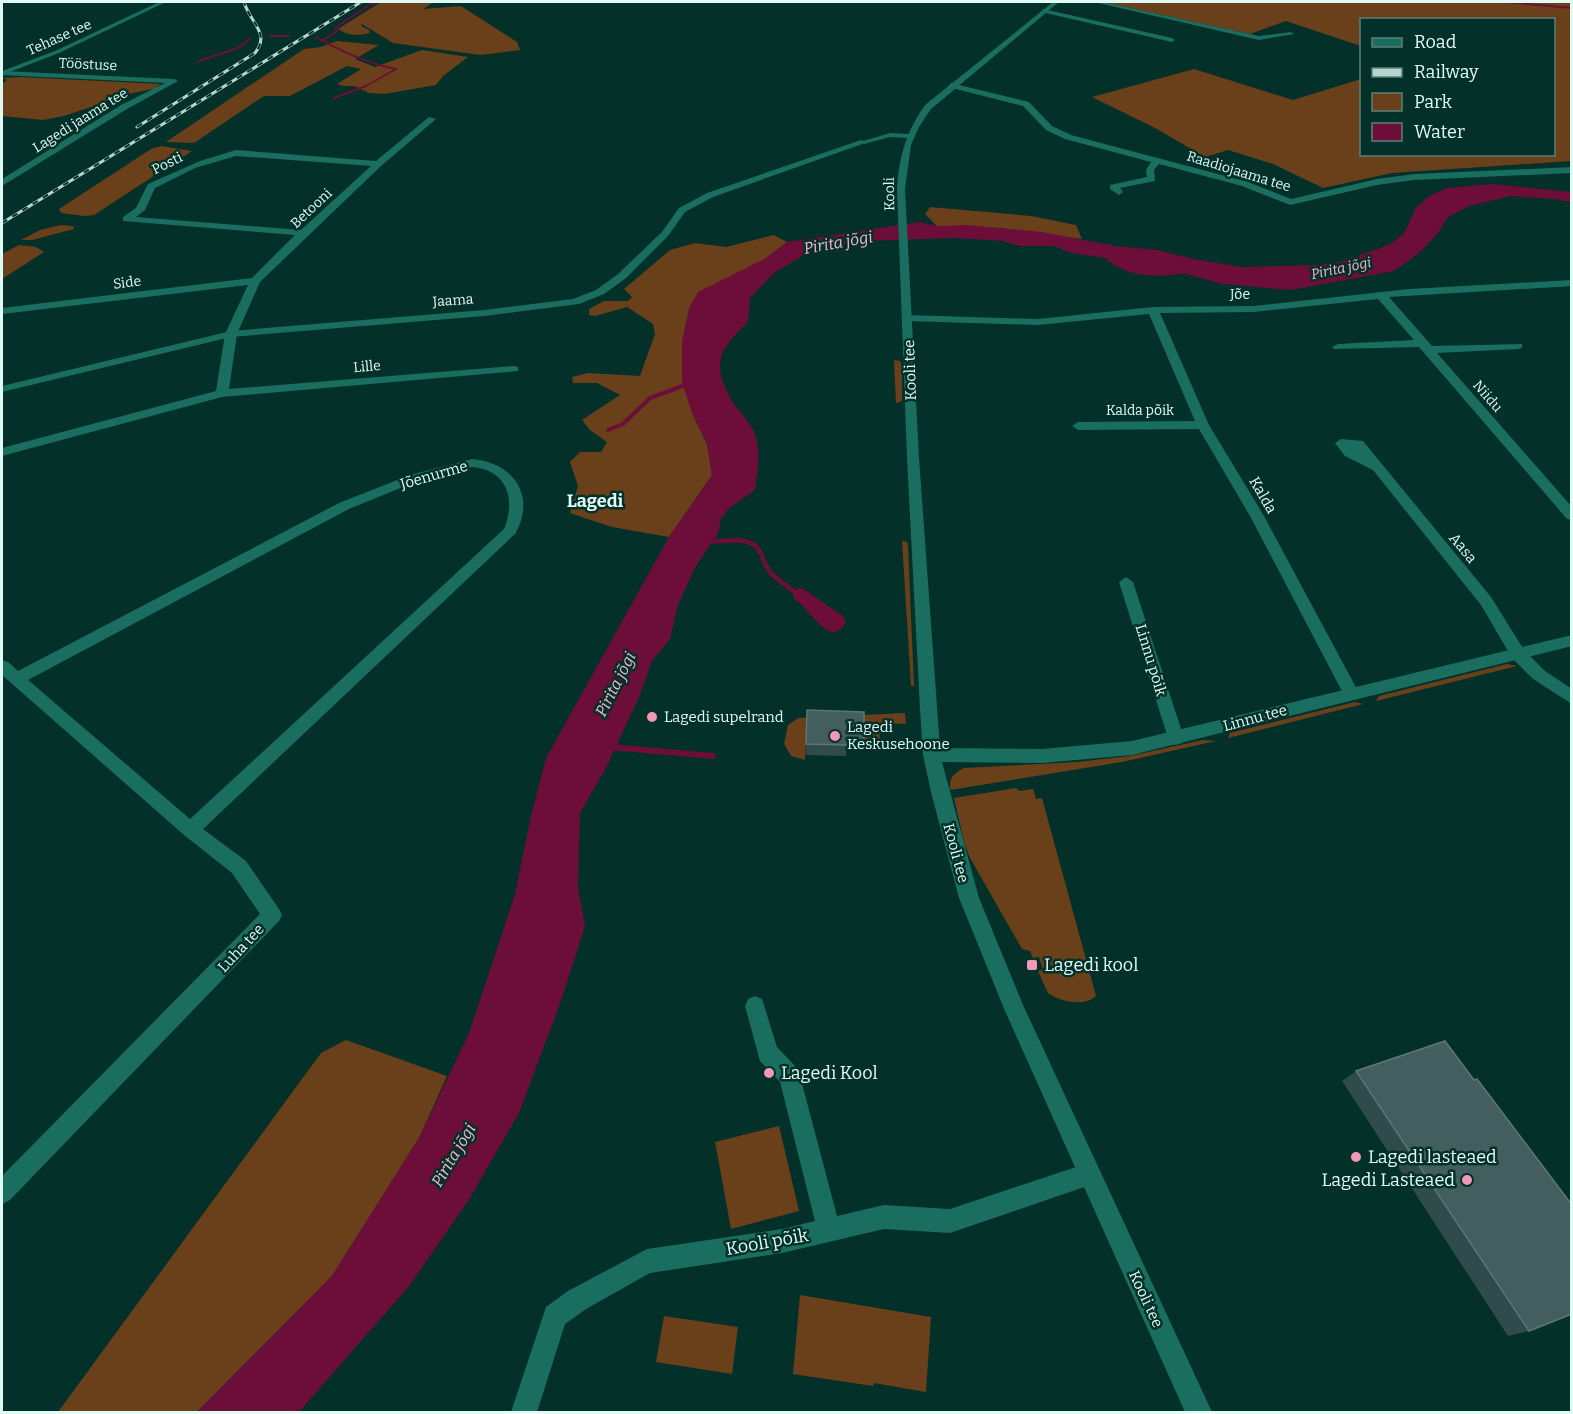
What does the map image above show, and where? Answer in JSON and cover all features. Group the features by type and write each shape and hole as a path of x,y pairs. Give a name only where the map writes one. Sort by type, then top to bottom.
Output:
{"street":[{"path":"908,139 915,123 951,85 1056,2"},
{"path":"1097,2 1259,38 1291,34"},
{"name":"Tehase tee","path":"2,73 57,52 160,3"},
{"path":"1043,11 1172,40"},
{"name":"Tööstuse","path":"2,73 174,81"},
{"name":"Lagedi jaama tee","path":"2,183 124,107 174,81"},
{"name":"Raadiojaama tee","path":"951,85 1026,104 1057,133 1245,184 1290,202 1404,178 1572,170"},
{"name":"Betooni","path":"231,334 255,281 378,164 432,119"},
{"name":"Jaama","path":"2,389 231,334 484,313 575,302 600,292 632,268 665,234 682,210 691,204 710,195 864,142 908,139"},
{"name":"Kooli","path":"905,246 902,189 908,139"},
{"name":"Posti","path":"303,233 126,219 140,210 151,186 198,162 220,156 236,153 378,164"},
{"path":"1119,192 1113,187 1152,179 1150,170 1156,161"},
{"path":"1548,171 1572,177"},
{"name":"Kooli tee","path":"905,246 915,489 932,756 969,898 1015,1011 1088,1175 1199,1413"},
{"name":"Side","path":"2,311 255,281"},
{"name":"Jõe","path":"907,318 1038,322 1153,310 1254,309 1381,295 1572,283"},
{"name":"Niidu","path":"1381,295 1572,516"},
{"name":"Kalda","path":"1153,310 1203,425 1257,516 1351,693"},
{"path":"222,393 231,334"},
{"path":"1338,346 1518,346"},
{"name":"Lille","path":"2,452 222,393 514,369"},
{"name":"Kalda põik","path":"1078,426 1203,425"},
{"name":"Jõenurme","path":"16,678 344,506 392,487 468,463 486,464 500,472 518,496 519,510 510,531 190,830"},
{"name":"Aasa","path":"1376,467 1486,601 1518,654 1539,675 1572,698"},
{"name":"Linnu põik","path":"1126,582 1176,738"},
{"name":"Linnu tee","path":"932,756 1042,756 1132,748 1572,640"},
{"name":"Luha tee","path":"2,666 190,830 239,867 272,915 2,1192"},
{"path":"755,1006 768,1053 789,1076 829,1230"},
{"name":"Kooli põik","path":"524,1413 555,1316 577,1300 647,1261 782,1241 884,1217 950,1221 1088,1175"}],"green space":[{"path":"381,2 434,2 423,9 461,6 517,42 520,50 481,55 393,43 362,24 361,26 370,33 353,35 338,29"},
{"path":"1103,2 1571,2 1571,161 1392,173 1323,188 1273,164 1228,150 1205,157 1155,128 1092,97 1194,69 1293,100 1360,79 1360,156 1555,156 1555,18 1360,18 1360,46 1286,21 1250,34"},
{"path":"337,41 379,45 355,59 375,67 422,50 468,57 443,76 436,85 384,94 369,93 354,86 337,84 361,69 347,66 290,96 264,96 194,143 166,142 304,49 321,47"},
{"path":"2,78 161,84 153,89 133,93 64,116 43,120 2,116 2,84 7,80"},
{"path":"161,146 192,151 94,215 61,213 59,209 151,149"},
{"path":"930,207 1031,216 1076,225 1082,239 1000,228 937,226 925,214"},
{"path":"61,225 73,226 74,229 32,240 21,240 40,230"},
{"path":"774,235 787,242 766,258 692,413 707,444 712,475 669,537 612,527 570,513 578,486 570,462 580,452 601,452 607,442 590,430 582,420 620,395 597,383 573,383 572,377 588,373 640,376 655,334 653,324 627,307 595,316 589,315 589,309 604,301 628,301 632,297 624,289 670,250 695,243 726,247"},
{"path":"19,245 36,247 44,252 2,279 2,254"},
{"path":"894,360 900,361 902,366 902,401 896,403"},
{"path":"902,541 907,542 908,546 914,686 911,686"},
{"path":"1507,664 1517,666 1376,701 1379,696"},
{"path":"1355,702 1363,704 1228,738 1230,733"},
{"path":"905,713 906,724 879,723 880,740 906,741 874,745 863,749 863,723 807,721 805,760 791,756 784,744 788,725 798,718"},
{"path":"1203,740 1216,741 1122,762 950,790 953,777 964,768 1077,762 1130,756"},
{"path":"1016,788 1020,791 1033,789 1036,799 1042,798 1096,996 1091,999 1072,1002 1048,993 1038,971 1043,970 1039,957 1033,958 1030,951 1022,949 970,858 964,842 954,798"},
{"path":"346,1040 447,1076 419,1138 332,1276 197,1412 58,1412 321,1053"},
{"path":"779,1126 799,1211 731,1229 715,1142"},
{"path":"800,1295 931,1317 926,1392 874,1383 873,1386 793,1374"},
{"path":"664,1316 738,1327 732,1374 656,1362"}],"water":[{"path":"1493,184 1571,192 1571,202 1511,196 1469,206 1448,217 1438,233 1419,253 1394,271 1291,290 1223,284 1152,265 1072,253 1054,246 1020,246 1003,241 954,238 865,241 809,252 774,273 750,298 748,322 725,348 720,365 725,386 756,438 758,471 755,490 729,508 721,519 718,533 696,566 678,605 670,639 652,661 640,695 606,768 580,813 578,888 585,926 560,1004 519,1113 470,1198 410,1285 299,1412 197,1412 332,1276 419,1138 469,1033 515,894 530,820 546,758 669,537 712,475 707,444 692,413 682,382 682,341 689,308 698,292 766,258 787,242 920,222 937,226 966,225 1042,232 1115,246 1157,250 1242,267 1318,265 1343,261 1389,245 1404,233 1416,208 1429,196 1447,188"},
{"path":"802,588 843,616 846,622 841,629 833,633 827,630 794,599 792,590"}],"building":[{"name":"Lagedi Keskusehoone","path":"807,710 864,712 864,739 847,738 847,745 806,744"},
{"name":"Lagedi Lasteaed","path":"1445,1041 1474,1080 1477,1079 1572,1205 1572,1314 1529,1331 1356,1071"}],"waterway":[{"path":"323,41 337,31 335,28 371,4 380,2"},
{"path":"1506,2 1572,8"},
{"path":"270,36 289,36"},
{"path":"316,37 323,41"},
{"path":"199,61 238,48 251,38"},
{"path":"323,41 374,64 396,69 366,86 334,98"},
{"name":"Pirita jõgi","path":"1108,250 1126,264 1137,267 1159,270 1194,266"},
{"path":"608,430 623,424 650,398 688,384"},
{"path":"705,540 737,540 753,544 759,550 770,572 792,590"},
{"path":"610,747 713,756"}],"railway":[{"path":"137,127 255,53 261,40 260,34 244,2"},
{"path":"2,223 361,2"}],"place":[{"name":"Lagedi supelrand","path":"652,717"},
{"name":"Lagedi Keskusehoone","path":"835,736"},
{"name":"Lagedi kool","path":"1032,965"},
{"name":"Lagedi Kool","path":"769,1073"},
{"name":"Lagedi lasteaed","path":"1356,1157"},
{"name":"Lagedi Lasteaed","path":"1467,1180"}],"district":[{"name":"Lagedi","path":"595,501"}]}
